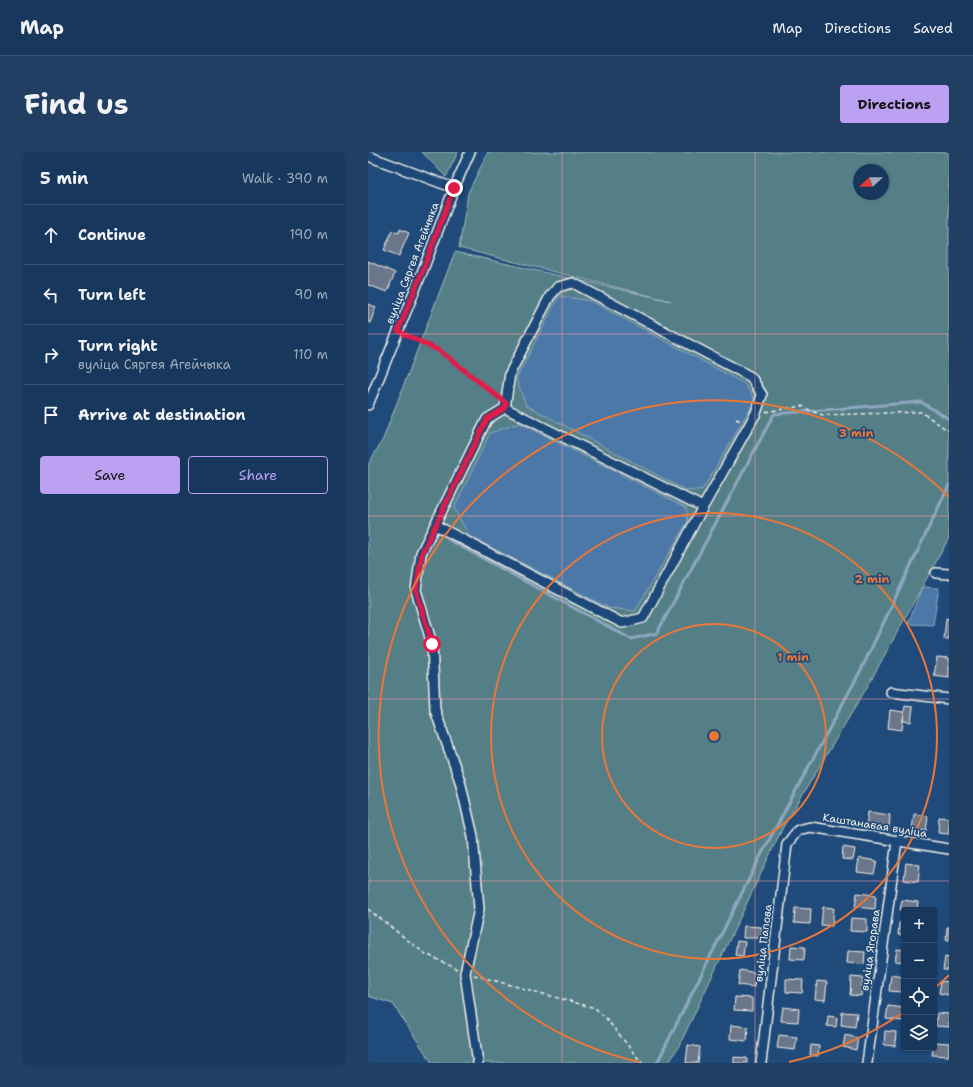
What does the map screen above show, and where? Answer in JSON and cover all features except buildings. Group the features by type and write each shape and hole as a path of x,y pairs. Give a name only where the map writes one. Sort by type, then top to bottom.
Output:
{"street":[{"name":"вуліца Сяргея Агейчыка","path":"368,405 423,270 454,188 470,152"},
{"path":"368,156 454,188"},
{"path":"435,525 622,623 643,618 756,413 762,395 751,377 573,282 558,287 550,296 510,373 505,406 487,419 435,525 422,553 416,590 432,644 435,710 460,781 473,836 479,909 465,973 478,1063"},
{"path":"505,406 703,508"},
{"path":"936,573 949,574"},
{"path":"892,692 949,699"},
{"name":"Каштанавая вуліца","path":"798,830 810,827 949,849"},
{"name":"вуліца Папова","path":"761,1063 787,844 798,830"},
{"name":"вуліца Ягорава","path":"867,1063 897,841"}],"path":[{"path":"398,331 440,351 505,406"},
{"path":"756,413 802,406 823,416 921,412 949,431"},
{"path":"736,419 742,422"},
{"path":"368,909 424,953 465,973 595,1008 605,1017 642,1063"}],"green space":[{"path":"422,152 458,152 446,177"},
{"path":"488,152 949,152 949,538 866,689 782,829 681,1042 669,1063 432,1063 393,1004 368,996 368,465 383,439 455,252 671,301 459,248 468,193"}],"water":[{"path":"559,296 591,301 745,384 755,400 703,489 687,491 526,405 516,379"},
{"path":"519,423 686,507 688,521 635,611 609,608 469,536 454,508 490,433"},
{"path":"922,587 939,588 933,625 908,624"}],"waterway":[{"path":"449,540 631,639 657,633 774,414 921,402 949,419"},
{"path":"657,1063 761,855 862,668 949,485"}],"route":[{"path":"432,644 416,590 422,553 487,419 505,408 506,403 440,351 398,331 454,188"}]}
